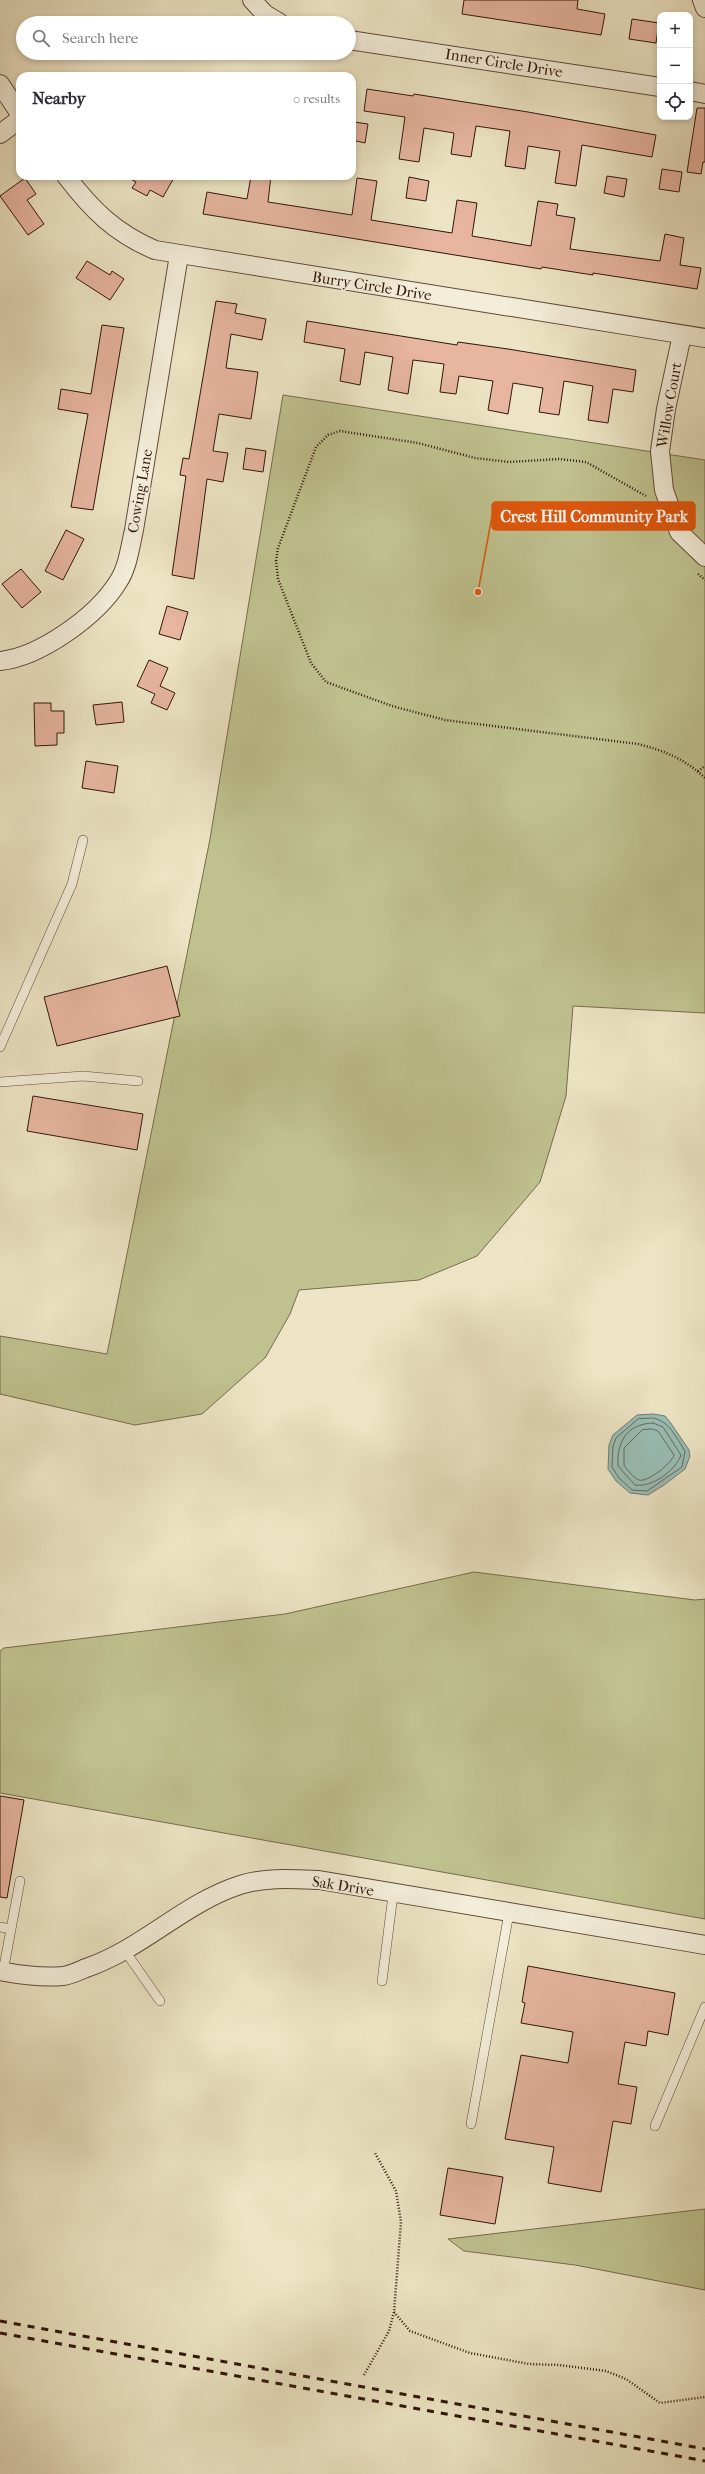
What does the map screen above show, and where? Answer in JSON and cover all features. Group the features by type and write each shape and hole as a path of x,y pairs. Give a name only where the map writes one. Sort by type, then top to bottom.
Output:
{"street":[{"path":"252,0 268,16"},
{"path":"702,0 705,8"},
{"name":"Inner Circle Drive","path":"356,41 657,87"},
{"path":"0,84 16,108"},
{"path":"693,92 705,94"},
{"path":"0,134 16,122"},
{"name":"Burry Circle Drive","path":"69,180 87,205 122,234 155,250 179,256 705,338"},
{"name":"Cowing Lane","path":"0,660 17,658 52,641 100,606 119,581 130,551 179,256"},
{"name":"Willow Court","path":"682,335 660,451 664,490 679,532 705,557"},
{"name":"Sak Drive","path":"2,1972 26,1976 65,1976 100,1964 125,1952 198,1903 241,1884 281,1879 319,1880 393,1895 705,1945"}],"lane":[{"path":"0,1048 72,884 83,840"},
{"path":"0,1082 83,1076 138,1081"},
{"path":"2,1972 20,1881"},
{"path":"382,1981 393,1895"},
{"path":"471,2124 509,1913"},
{"path":"0,1927 11,1929"},
{"path":"125,1952 160,2001"},
{"path":"655,2126 705,2007"}],"path":[{"path":"628,484 586,462 559,459 509,462 475,458 418,443 350,432 334,433 316,447 306,472 278,548 276,561 278,579 311,663 326,682 392,706 446,720 638,744 667,752 698,771 705,778"},
{"path":"698,771 705,766"},
{"path":"364,2375 389,2331 394,2312 401,2222 396,2191 375,2153"},
{"path":"394,2312 410,2331 470,2353 529,2364 559,2365 606,2371 626,2379 660,2403 705,2397"}],"green space":[{"path":"283,395 705,460 705,1013 573,1006 566,1096 540,1182 477,1256 419,1280 299,1290 290,1314 265,1358 202,1414 135,1425 0,1394 0,1336 107,1354 210,839"},
{"path":"474,1572 695,1600 705,1599 705,1919 0,1793 0,1651 4,1648 285,1614"},
{"path":"705,2209 705,2290 575,2265 464,2251 448,2239"}],"water":[{"path":"653,1414 665,1416 689,1450 690,1456 685,1469 648,1495 630,1493 616,1481 608,1469 609,1445 613,1435 637,1415"}],"building":[{"path":"464,0 578,0 577,9 605,14 601,35 462,14"},
{"path":"632,19 657,23 656,43 629,39"},
{"path":"367,89 413,96 414,94 528,112 656,135 652,157 582,145 576,186 555,183 560,151 528,146 525,169 505,166 510,131 476,126 471,157 451,154 454,133 424,128 419,162 399,159 405,117 364,111"},
{"path":"697,108 705,108 705,162 703,162 701,174 687,172"},
{"path":"356,122 368,124 365,143 356,141"},
{"path":"662,169 682,172 679,192 659,189"},
{"path":"607,176 627,179 624,197 604,193"},
{"path":"409,177 429,181 426,201 406,198"},
{"path":"357,178 377,181 371,220 452,233 457,200 477,203 472,236 531,246 538,201 558,204 556,215 575,218 570,249 660,261 665,234 684,238 680,265 701,268 697,289 593,273 593,275 542,267 541,269 203,214 207,192 247,199 250,180 271,180 268,202 352,215"},
{"path":"22,180 26,180 36,194 27,200 44,224 28,235 0,196"},
{"path":"132,180 173,180 163,197 150,190 147,196 132,188 136,182"},
{"path":"87,261 110,275 112,271 124,279 110,300 76,278"},
{"path":"216,301 237,304 235,313 266,319 262,340 231,334 226,368 258,372 255,393 251,419 219,414 213,451 228,453 223,482 207,479 194,579 172,575 186,476 180,475 183,458 189,459"},
{"path":"307,321 457,345 458,342 508,349 636,370 633,392 613,389 608,423 588,420 593,386 564,381 559,415 539,412 543,388 513,383 508,414 488,410 493,381 459,376 456,394 440,392 444,364 413,360 408,394 388,390 393,357 365,352 360,385 340,381 345,349 304,342"},
{"path":"102,325 124,328 93,510 71,507 88,414 58,409 61,389 91,394"},
{"path":"246,448 266,451 263,472 243,469"},
{"path":"66,530 84,539 63,580 45,571"},
{"path":"21,569 41,592 22,608 2,584"},
{"path":"167,606 188,612 180,640 159,634"},
{"path":"149,660 168,668 160,686 175,693 167,710 151,703 155,694 137,686"},
{"path":"122,702 124,722 96,725 93,705"},
{"path":"34,703 51,703 51,711 64,711 64,733 57,733 57,745 35,746"},
{"path":"86,761 118,766 114,793 82,788"},
{"path":"167,966 180,1016 57,1046 44,997"},
{"path":"33,1096 143,1114 137,1150 27,1131"},
{"path":"0,1796 24,1800 7,1898 0,1897"},
{"path":"528,1966 675,1993 668,2035 648,2031 646,2046 625,2042 618,2084 637,2087 631,2124 613,2121 601,2192 548,2183 554,2147 505,2139 521,2055 568,2063 573,2032 521,2023 525,2003 522,2002"},
{"path":"448,2168 503,2177 495,2224 440,2215"}],"railway":[{"path":"0,2321 705,2449"},
{"path":"0,2333 705,2461"}],"place":[{"name":"Crest Hill Community Park","path":"478,592"}]}
